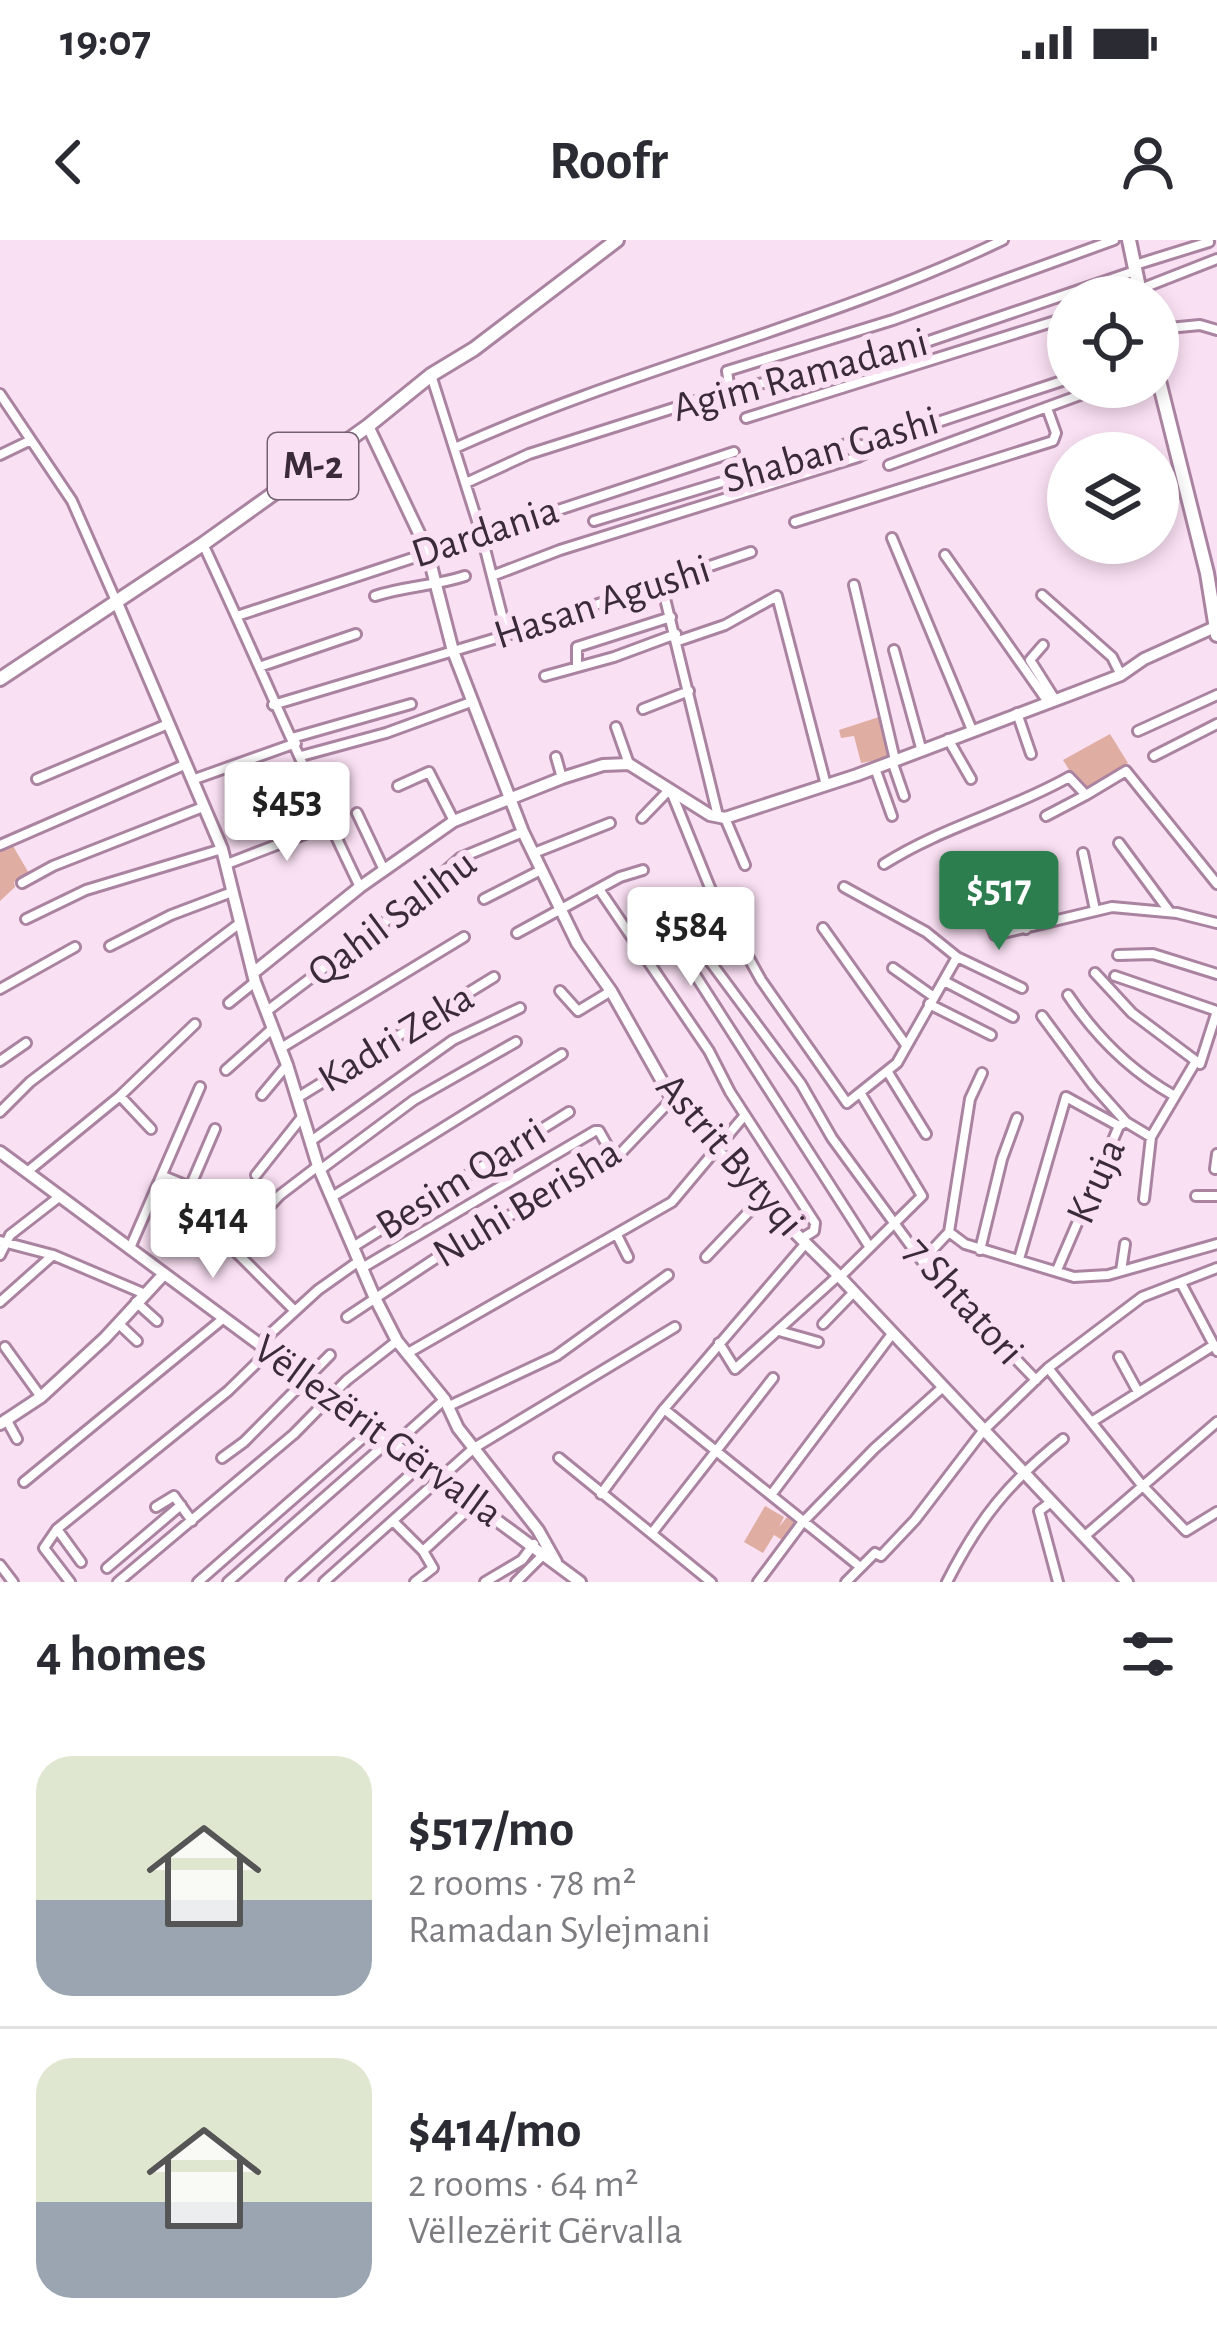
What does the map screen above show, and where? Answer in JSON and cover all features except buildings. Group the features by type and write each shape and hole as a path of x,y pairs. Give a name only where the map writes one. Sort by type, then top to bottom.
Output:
{"main road":[{"name":"M-2","path":"0,680 203,544 617,240"},
{"path":"1129,240 1136,276"},
{"path":"1167,408 1212,573 1216,631"}],"street":[{"path":"455,448 533,412 810,319 1003,240"},
{"path":"730,392 727,371 893,320 1114,240"},
{"name":"Agim Ramadani","path":"466,483 530,454 730,392 767,382 783,388 830,375 1209,242"},
{"path":"1179,276 1217,259"},
{"path":"746,418 1047,323"},
{"path":"1179,328 1217,330"},
{"path":"431,374 482,532 507,635"},
{"name":"Shaban Gashi","path":"594,521 850,443 865,446 1047,386"},
{"path":"0,394 72,501 117,603"},
{"path":"795,522 1053,441 1056,433 1047,408 890,465"},
{"name":"Astrit Bytyqi","path":"368,426 427,550 453,651 508,799 577,943 611,991 672,1100 760,1199 839,1276 1126,1582"},
{"path":"0,455 31,440"},
{"path":"492,576 560,550 858,457 865,446"},
{"name":"Dardania","path":"236,616 734,452"},
{"path":"892,538 972,730"},
{"path":"203,544 301,756 309,786 360,887"},
{"name":"Hasan Agushi","path":"273,704 507,635 751,553"},
{"path":"945,555 1051,700"},
{"path":"376,596 465,576"},
{"path":"661,582 721,818 745,865"},
{"path":"854,585 904,796"},
{"path":"1042,595 1112,657 1121,674"},
{"path":"545,676 725,625 777,596 826,785"},
{"name":"Kadri Zeka","path":"117,603 222,849 254,977 310,1142 374,1296 397,1341 538,1530 550,1558"},
{"path":"577,667 578,647 671,616"},
{"path":"229,1003 360,887 454,821 562,778 603,765 629,764 721,818 894,761 1121,674 1144,659 1216,631"},
{"path":"259,667 356,634"},
{"path":"1043,645 1030,660 1051,700"},
{"path":"894,650 921,748"},
{"path":"643,709 689,691"},
{"path":"1138,731 1217,695"},
{"path":"301,756 386,733 471,702"},
{"path":"191,780 411,704"},
{"path":"1017,713 1031,754"},
{"path":"37,779 168,724"},
{"path":"1154,756 1217,724"},
{"path":"616,727 629,764"},
{"path":"948,739 971,778"},
{"path":"556,757 562,778"},
{"path":"0,845 184,765"},
{"path":"875,768 892,816"},
{"path":"1046,816 1126,771 1217,884"},
{"path":"398,786 429,772 454,821"},
{"path":"884,864 911,846 1069,777 1086,795"},
{"path":"642,818 670,789"},
{"path":"670,789 715,900"},
{"path":"22,883 53,866 203,807"},
{"path":"357,813 384,870"},
{"path":"534,853 610,823"},
{"path":"227,864 331,824"},
{"name":"Qahil Salihu","path":"266,1012 406,906 460,858 523,832"},
{"path":"1119,843 1170,912"},
{"path":"26,919 86,890 222,849"},
{"path":"1083,853 1094,910"},
{"path":"1008,868 1026,929"},
{"path":"484,899 541,870"},
{"path":"518,933 643,870"},
{"path":"1040,872 1052,921"},
{"path":"844,887 926,932 957,957 1022,988"},
{"path":"598,889 709,1051 815,1223 814,1231 664,1409 601,1494"},
{"path":"110,946 171,915 232,892"},
{"path":"980,895 995,935 1112,907 1170,912 1217,923"},
{"path":"629,934 653,915"},
{"path":"0,1112 30,1082 240,923"},
{"path":"730,923 761,980 845,1103 889,1073 957,957"},
{"path":"824,928 906,1045"},
{"name":"7 Shtatori","path":"686,929 801,1084 832,1138 922,1261 1036,1380"},
{"path":"280,1048 464,937"},
{"path":"0,988 75,947"},
{"path":"1118,955 1154,954 1217,974"},
{"path":"893,968 931,1001 992,1035"},
{"path":"692,970 869,1246"},
{"path":"1095,973 1132,1013 1196,1060"},
{"path":"1115,976 1216,1010"},
{"name":"Kadri Zeka","path":"298,1098 494,977"},
{"path":"944,981 1013,1017"},
{"path":"560,991 578,1011 611,991"},
{"path":"1068,995 1094,1034 1173,1095"},
{"path":"310,1142 453,1040 520,1008"},
{"name":"Kruja","path":"1144,1199 1151,1137 1196,1060 1200,1064 1216,1010"},
{"path":"1042,1016 1122,1124"},
{"path":"27,1172 120,1096 195,1024"},
{"name":"Kadri Zeka","path":"226,1070 272,1029"},
{"path":"247,1230 280,1195 414,1100 516,1042"},
{"path":"0,1061 26,1043"},
{"path":"332,1197 562,1054"},
{"name":"Kadri Zeka","path":"262,1095 287,1065"},
{"path":"922,1261 949,1232 964,1128 982,1072"},
{"path":"889,1073 926,1134"},
{"path":"130,1250 200,1087"},
{"path":"719,1342 735,1370 922,1196 861,1094"},
{"path":"120,1096 151,1129"},
{"path":"1019,1259 1066,1097 1122,1124"},
{"name":"Nuhi Berisha","path":"347,1318 374,1296 519,1209 615,1160 672,1100"},
{"name":"Besim Qarri","path":"353,1246 569,1112"},
{"name":"Kadri Zeka","path":"256,1174 303,1115"},
{"path":"408,1353 672,1202 745,1115"},
{"path":"980,1250 1001,1159 1016,1118"},
{"name":"Kruja","path":"1057,1270 1122,1124 1151,1137"},
{"path":"163,1176 190,1186 215,1129"},
{"path":"70,1582 44,1548 57,1529 228,1390 295,1311 361,1264 595,1131 615,1160"},
{"path":"1215,1169 1217,1154"},
{"name":"Vëllezërit Gërvalla","path":"2,1158 534,1544 571,1579"},
{"path":"1196,1196 1217,1196"},
{"path":"0,1255 10,1235 59,1197"},
{"path":"706,1256 760,1199"},
{"path":"949,1232 980,1250 1075,1277 1121,1271 1217,1244"},
{"path":"617,1235 628,1257"},
{"path":"4,1243 53,1255 141,1298 157,1321"},
{"path":"1121,1271 1125,1244"},
{"path":"235,1251 295,1311"},
{"path":"0,1302 53,1255"},
{"path":"846,1582 859,1566 875,1553 881,1556 904,1532 983,1431 1048,1368 1142,1297 1217,1268"},
{"path":"17,1439 2,1421 41,1397 164,1274"},
{"path":"228,1582 393,1441 447,1403 556,1356 668,1275"},
{"path":"1093,1421 1137,1390 1216,1348 1181,1283"},
{"path":"823,1324 853,1293"},
{"path":"24,1482 224,1318"},
{"path":"118,1324 137,1341"},
{"path":"324,1582 473,1448 675,1327"},
{"path":"778,1330 818,1342"},
{"path":"771,1495 892,1334"},
{"path":"118,1582 397,1341"},
{"path":"5,1347 41,1397"},
{"path":"222,1458 330,1355"},
{"path":"1120,1357 1137,1390"},
{"path":"1048,1368 1141,1484 1186,1531 1217,1512"},
{"path":"652,1533 773,1378"},
{"path":"758,1582 802,1523 943,1387"},
{"path":"664,1409 859,1566"},
{"path":"1086,1535 1217,1422"},
{"path":"199,1582 373,1429"},
{"path":"947,1582 994,1501 1063,1439"},
{"path":"559,1458 711,1582"},
{"path":"291,1582 424,1463"},
{"path":"156,1508 171,1496 193,1521"},
{"path":"1054,1501 1040,1511 1058,1582"},
{"path":"423,1550 474,1504"},
{"path":"107,1568 181,1505"},
{"path":"394,1522 423,1550 433,1568 416,1582"},
{"path":"57,1529 82,1562"},
{"path":"485,1582 522,1560 534,1544"},
{"path":"516,1582 550,1558"},
{"path":"0,1565 13,1582"}],"shaded area":[{"path":"882,716 893,757 861,763 854,736 841,738 839,730"},
{"path":"1110,734 1128,763 1083,792 1063,760"},
{"path":"13,846 30,875 14,882 15,887 0,901 0,851"},
{"path":"765,1506 784,1517 779,1527 787,1517 799,1526 787,1543 774,1535 763,1553 744,1542"}]}
